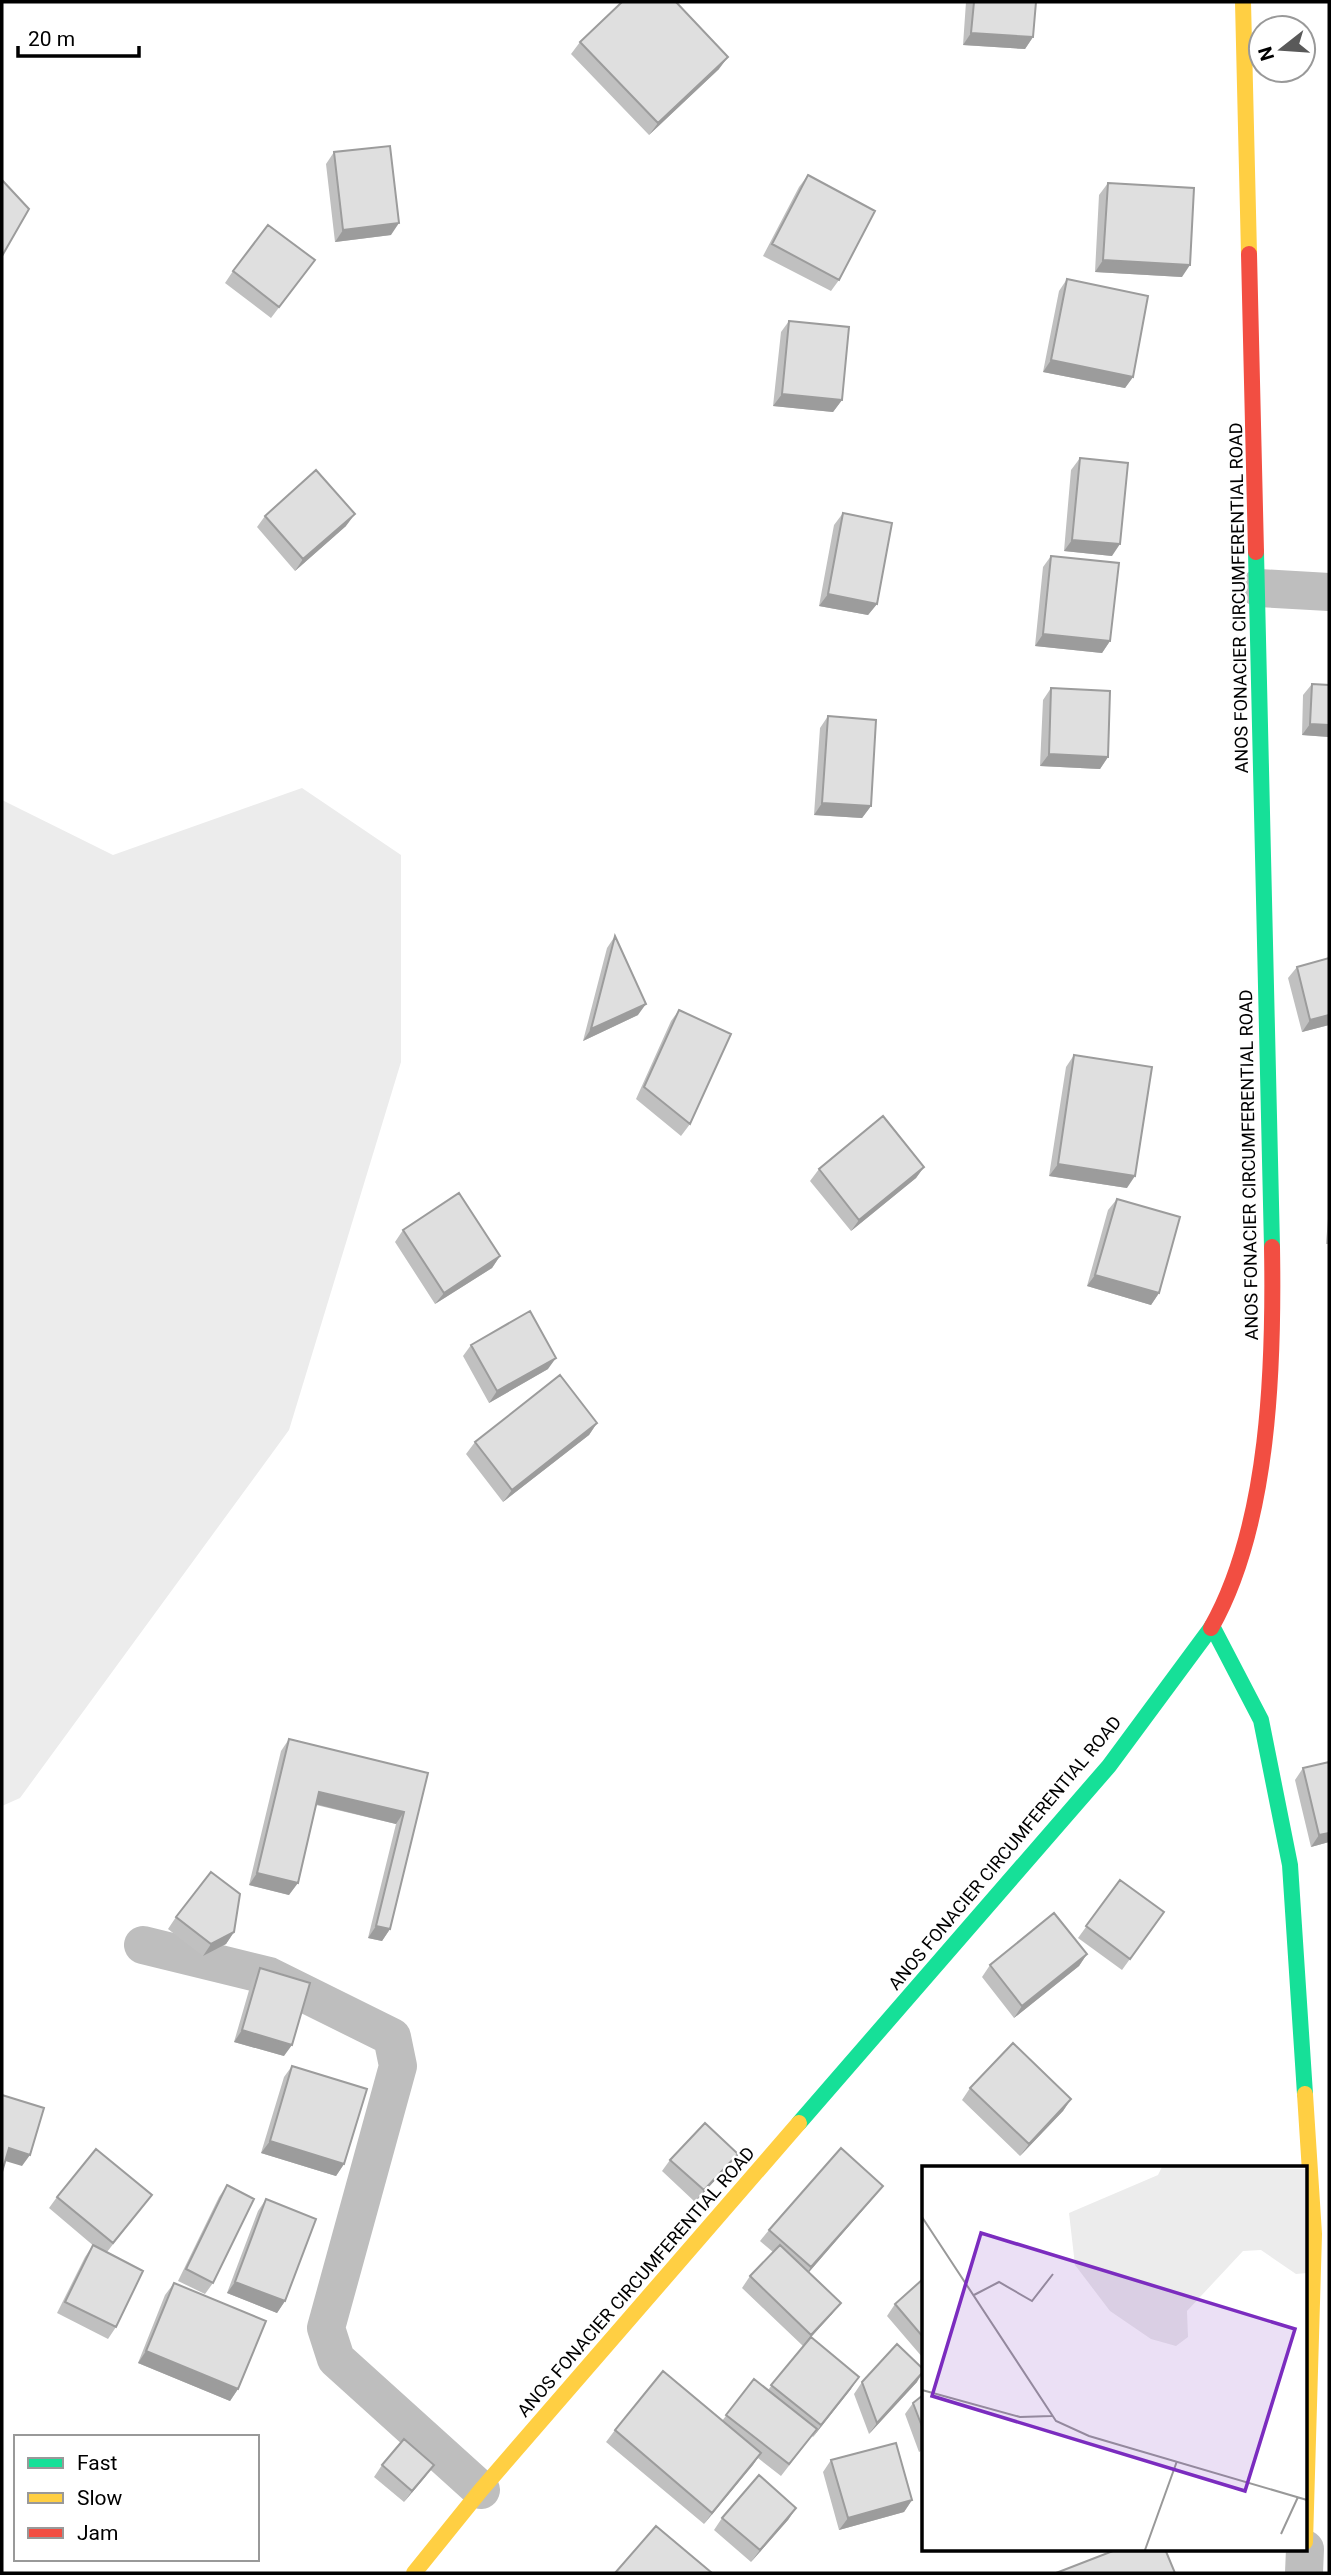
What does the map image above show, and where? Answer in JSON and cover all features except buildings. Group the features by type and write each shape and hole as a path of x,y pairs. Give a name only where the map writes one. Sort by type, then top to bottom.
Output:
{"main road":[{"name":"ANOS FONACIER CIRCUMFERENTIAL ROAD","path":"414,2573 481,2490 1109,1766 1212,1626 1234,1582 1263,1462 1273,1302 1259,588 1243,2"},
{"path":"1212,1626 1261,1720 1290,1865 1314,2234 1306,2508"}],"street":[{"path":"1259,588 1329,592"},
{"path":"143,1945 269,1976 392,2037 398,2066 326,2328 336,2359 481,2490"},
{"path":"1304,2573 1305,2550"}],"shaded area":[{"path":"302,788 401,855 401,1062 289,1430 20,1798 2,1806 2,800 113,855"}],"traffic: fast":[{"path":"1256,552 1272,1247"},
{"path":"1212,1626 1261,1720 1290,1865 1305,2094"},
{"path":"799,2123 1109,1766 1211,1628"}],"traffic: slow":[{"path":"1243,2 1249,254"},
{"path":"1305,2094 1314,2234 1306,2508"},
{"path":"414,2573 481,2490 799,2123"}],"traffic: jam":[{"path":"1249,254 1256,552"},
{"path":"1211,1628 1231,1587 1246,1541 1257,1493 1269,1392 1272,1247"}]}
